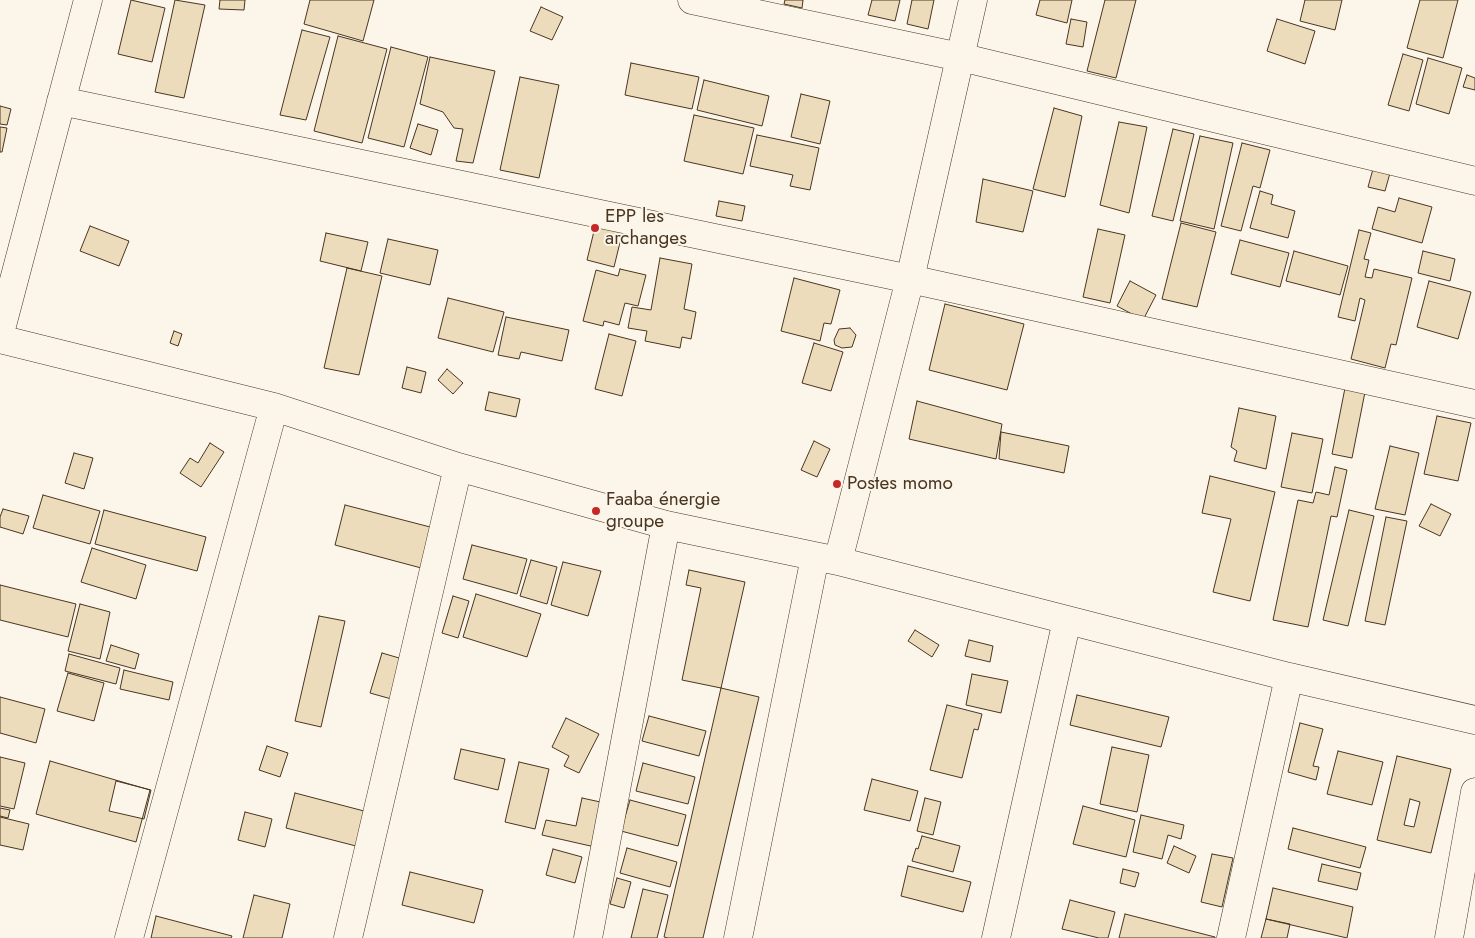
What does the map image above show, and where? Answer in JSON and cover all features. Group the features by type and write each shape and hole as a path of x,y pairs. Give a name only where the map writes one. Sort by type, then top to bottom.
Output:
{"street":[{"path":"0,333 88,0"},
{"path":"692,0 960,57 1475,181"},
{"path":"738,938 826,559 910,279 972,0"},
{"path":"62,101 910,279 1475,404"},
{"path":"0,339 274,407 458,467 666,525 826,559 1289,677 1475,720"},
{"path":"129,938 274,407"},
{"path":"348,938 458,467"},
{"path":"588,938 666,525"},
{"path":"996,938 1067,620"},
{"path":"1231,938 1289,677"},
{"path":"1449,938 1475,792"}],"building":[{"path":"131,0 165,8 152,62 118,54"},
{"path":"175,0 205,5 184,98 155,92"},
{"path":"220,0 245,0 244,10 219,9"},
{"path":"310,0 374,0 363,41 304,24"},
{"path":"785,0 803,0 802,8 784,4"},
{"path":"872,0 900,0 895,21 868,15"},
{"path":"912,0 934,0 928,29 907,24"},
{"path":"1040,0 1072,0 1067,23 1036,15"},
{"path":"1105,0 1136,0 1116,78 1087,71"},
{"path":"1305,0 1342,0 1335,30 1300,21"},
{"path":"1420,0 1458,0 1443,58 1407,48"},
{"path":"541,7 563,17 552,40 530,31"},
{"path":"1071,19 1087,22 1083,47 1066,44"},
{"path":"1277,19 1315,31 1305,64 1267,51"},
{"path":"302,30 330,37 306,120 280,115"},
{"path":"338,36 387,49 362,143 314,131"},
{"path":"391,47 428,57 404,147 368,138"},
{"path":"1403,54 1423,60 1409,111 1388,105"},
{"path":"430,57 495,71 473,163 456,161 463,129 454,128 443,112 420,104"},
{"path":"1428,58 1462,68 1449,114 1416,104"},
{"path":"631,63 699,77 692,109 625,95"},
{"path":"1467,75 1475,78 1475,90 1463,87"},
{"path":"520,77 559,85 539,178 500,170"},
{"path":"704,80 769,96 762,126 697,110"},
{"path":"801,94 830,101 820,144 791,137"},
{"path":"0,106 11,109 7,125 0,124"},
{"path":"1054,108 1082,116 1065,197 1033,189"},
{"path":"694,115 754,128 743,174 684,161"},
{"path":"1119,122 1147,127 1129,213 1100,205"},
{"path":"418,124 438,130 431,155 410,148"},
{"path":"0,127 7,128 2,152 0,152"},
{"path":"1173,129 1194,134 1173,221 1152,216"},
{"path":"757,135 819,148 810,190 790,186 793,175 750,166"},
{"path":"1200,136 1233,143 1214,229 1180,221"},
{"path":"1242,143 1270,150 1260,188 1253,186 1241,231 1221,226"},
{"path":"1373,169 1390,173 1385,191 1368,187"},
{"path":"983,179 1033,191 1023,232 976,222"},
{"path":"1260,191 1273,195 1271,204 1295,211 1288,238 1250,228"},
{"path":"1399,198 1432,207 1422,243 1372,229 1378,207 1395,212"},
{"path":"719,201 745,206 742,221 716,216"},
{"path":"596,223 623,230 614,267 587,260"},
{"path":"1181,223 1216,232 1197,307 1162,299"},
{"path":"90,226 129,241 119,266 80,251"},
{"path":"1098,229 1125,235 1110,303 1083,297"},
{"path":"1359,230 1371,233 1364,259 1369,260 1365,277 1372,278 1374,269 1412,278 1396,345 1391,344 1385,368 1351,359 1365,300 1360,298 1355,321 1338,317"},
{"path":"326,233 368,242 361,271 320,261"},
{"path":"388,239 438,250 430,285 380,273"},
{"path":"1240,240 1289,253 1280,287 1231,274"},
{"path":"1294,251 1348,266 1340,295 1286,281"},
{"path":"1423,251 1455,259 1450,281 1418,273"},
{"path":"660,258 692,264 684,309 696,312 691,339 682,337 680,348 645,341 647,331 628,328 632,307 651,310"},
{"path":"347,268 382,276 359,375 324,368"},
{"path":"620,269 646,275 638,306 625,303 619,325 604,321 603,326 583,321 596,270 618,276"},
{"path":"794,278 840,290 831,324 824,323 820,341 781,331"},
{"path":"1130,281 1156,295 1143,320 1117,306"},
{"path":"1429,281 1471,292 1458,339 1417,327"},
{"path":"448,298 504,312 493,352 438,338"},
{"path":"945,304 1024,324 1007,390 929,370"},
{"path":"506,317 569,330 562,361 521,352 519,359 498,355"},
{"path":"850,328 856,335 852,347 842,348 835,345 834,340 839,329"},
{"path":"174,331 182,334 178,346 170,343"},
{"path":"609,334 636,341 622,396 595,389"},
{"path":"814,343 843,352 831,391 802,383"},
{"path":"407,367 426,372 421,393 402,388"},
{"path":"447,369 463,383 453,394 438,380"},
{"path":"1345,388 1365,392 1352,458 1332,454"},
{"path":"489,392 520,399 516,417 485,410"},
{"path":"917,401 1002,424 996,459 909,439"},
{"path":"1239,408 1276,416 1266,469 1234,461 1237,451 1231,447"},
{"path":"1437,416 1471,423 1458,481 1424,474"},
{"path":"1001,432 1069,446 1064,473 999,459"},
{"path":"1292,433 1323,439 1312,493 1281,487"},
{"path":"814,441 830,449 817,477 801,470"},
{"path":"210,443 224,452 201,487 180,473 190,458 198,463"},
{"path":"1390,446 1419,453 1405,515 1375,509"},
{"path":"74,453 93,458 84,489 65,483"},
{"path":"1335,467 1347,470 1337,517 1331,516 1308,627 1273,620 1298,500 1313,503 1316,492 1329,495"},
{"path":"1210,476 1275,492 1250,601 1213,592 1231,519 1202,513"},
{"path":"43,495 100,511 90,544 33,528"},
{"path":"1431,504 1451,514 1440,536 1419,526"},
{"path":"345,505 434,528 425,569 335,545"},
{"path":"3,509 29,516 23,534 0,527 0,517"},
{"path":"104,510 206,537 197,571 95,544"},
{"path":"1349,510 1374,516 1348,626 1323,620"},
{"path":"1386,517 1407,521 1385,625 1365,621"},
{"path":"472,545 527,559 517,594 463,579"},
{"path":"92,548 146,565 136,599 81,582"},
{"path":"531,560 557,567 547,604 520,596"},
{"path":"563,562 601,571 588,616 551,605"},
{"path":"689,570 745,582 721,688 682,680 701,588 686,585"},
{"path":"0,585 76,604 68,637 0,620"},
{"path":"476,594 541,614 527,657 463,637"},
{"path":"453,596 469,601 458,638 442,633"},
{"path":"80,604 110,612 100,659 68,651"},
{"path":"319,616 345,621 321,727 295,721"},
{"path":"915,630 939,645 932,657 908,641"},
{"path":"969,640 993,646 990,662 965,656"},
{"path":"111,645 139,654 135,669 106,661"},
{"path":"382,653 406,660 395,700 370,693"},
{"path":"69,654 120,668 116,684 65,671"},
{"path":"124,670 173,682 169,700 120,689"},
{"path":"68,673 104,683 94,721 57,711"},
{"path":"972,674 1008,681 1001,713 966,705"},
{"path":"721,688 759,697 703,938 668,938 664,937"},
{"path":"1077,695 1169,717 1161,747 1070,725"},
{"path":"0,697 45,709 36,743 0,733"},
{"path":"947,705 982,714 978,730 974,729 962,778 930,770"},
{"path":"649,716 706,731 699,756 642,741"},
{"path":"566,718 599,734 579,773 564,766 569,756 552,747"},
{"path":"1300,723 1323,729 1313,766 1319,767 1316,780 1288,772"},
{"path":"267,746 288,753 280,777 259,770"},
{"path":"1112,747 1149,755 1137,812 1100,804"},
{"path":"461,749 505,759 498,790 454,779"},
{"path":"1338,751 1383,762 1372,805 1327,794"},
{"path":"1397,756 1451,769 1431,853 1377,840","holes":["1410,799 1420,802 1414,827 1404,825"]},
{"path":"0,757 25,763 14,809 0,806"},
{"path":"50,761 150,790 136,842 36,814"},
{"path":"519,762 549,769 535,829 505,822"},
{"path":"643,763 695,777 688,804 636,791"},
{"path":"872,779 918,791 910,821 864,810"},
{"path":"116,781 151,790 144,819 109,811"},
{"path":"295,793 364,811 356,846 286,828"},
{"path":"582,798 605,803 595,847 542,835 546,820 576,826"},
{"path":"925,798 941,802 933,835 917,831"},
{"path":"630,800 686,815 678,846 621,831"},
{"path":"1083,806 1135,820 1126,857 1073,844"},
{"path":"0,808 10,810 8,818 0,816"},
{"path":"245,812 272,819 265,847 238,840"},
{"path":"1141,815 1184,825 1181,839 1168,835 1162,859 1133,852"},
{"path":"0,817 29,824 23,850 0,845"},
{"path":"1293,828 1366,847 1360,868 1288,849"},
{"path":"922,836 960,846 953,872 912,861"},
{"path":"1174,846 1196,856 1189,873 1167,863"},
{"path":"627,848 677,862 670,887 620,873"},
{"path":"553,849 582,857 575,883 546,875"},
{"path":"1212,854 1233,858 1222,907 1201,902"},
{"path":"1322,864 1361,873 1357,890 1318,881"},
{"path":"908,866 971,882 963,912 901,896"},
{"path":"1123,869 1139,873 1135,887 1120,883"},
{"path":"410,872 483,890 474,923 402,905"},
{"path":"617,878 631,882 624,908 610,904"},
{"path":"1273,888 1353,907 1347,938 1266,919"},
{"path":"643,889 668,895 657,938 631,938"},
{"path":"254,895 290,904 282,938 243,938"},
{"path":"1070,900 1115,912 1108,938 1099,938 1062,929"},
{"path":"1125,914 1215,937 1215,938 1119,938"},
{"path":"156,916 232,936 231,938 151,938"},
{"path":"1266,919 1290,924 1287,938 1261,938"}],"place":[{"name":"EPP les archanges","path":"595,228"},
{"name":"Postes momo","path":"837,484"},
{"name":"Faaba énergie groupe","path":"596,511"}]}
